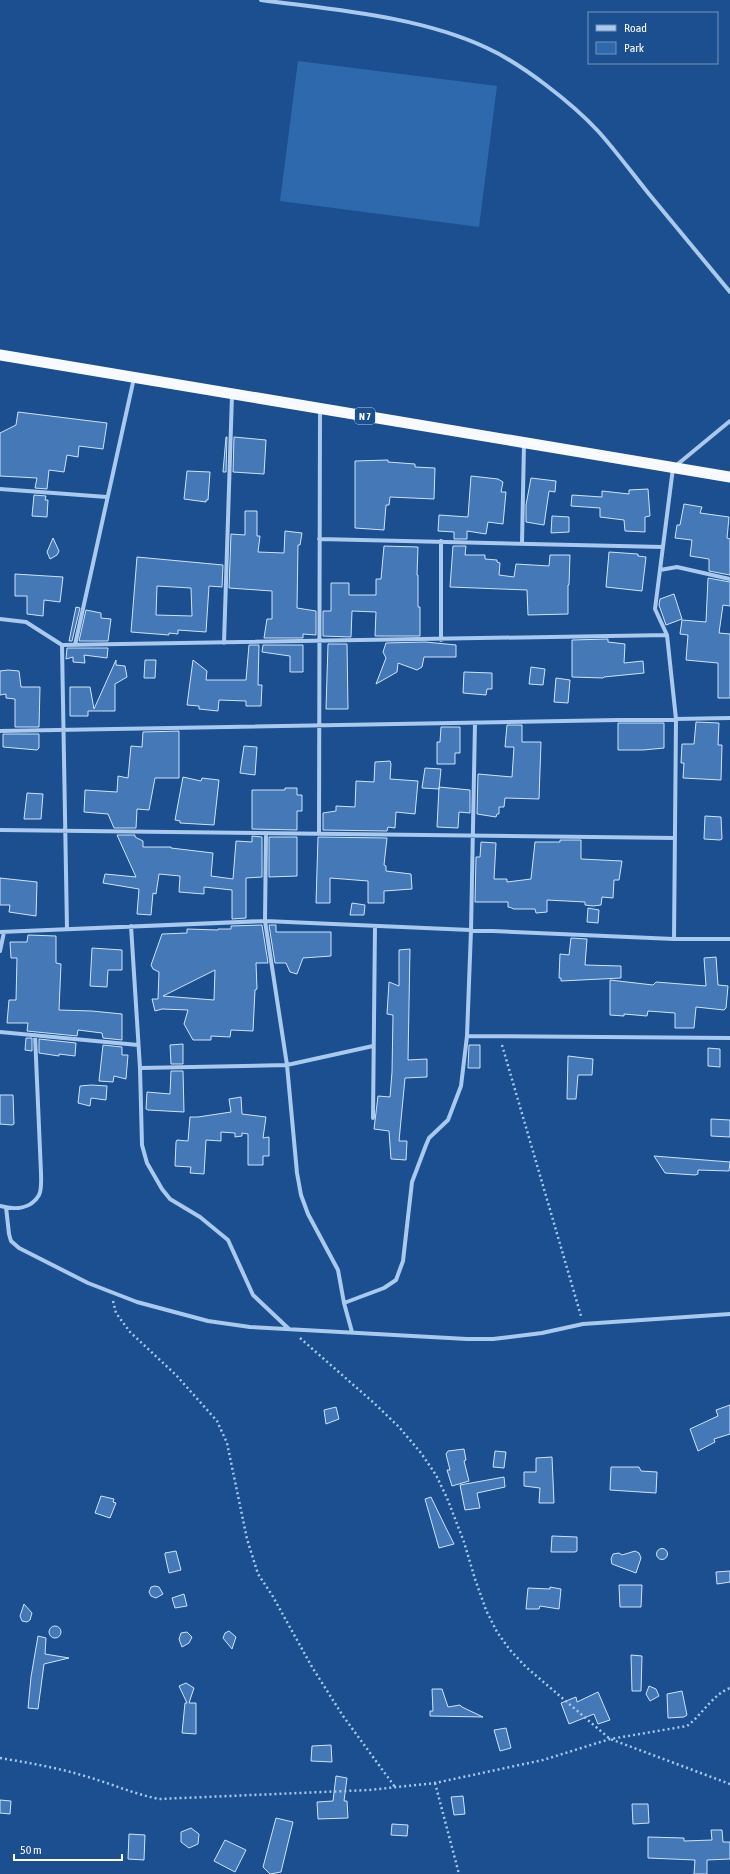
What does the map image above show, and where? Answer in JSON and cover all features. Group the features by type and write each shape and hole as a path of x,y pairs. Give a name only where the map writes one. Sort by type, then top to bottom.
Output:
{"highway":[{"name":"N 7","path":"0,355 730,477"}],"street":[{"path":"261,0 356,13 433,29 488,48 524,70 562,99 598,131 730,292"},
{"path":"75,645 134,378"},
{"path":"224,643 232,394"},
{"path":"319,834 320,409"},
{"path":"674,939 676,719 667,635 655,609 673,468 730,421"},
{"path":"522,543 524,443"},
{"path":"0,489 108,497"},
{"path":"319,539 663,547"},
{"path":"441,541 441,640"},
{"path":"660,570 677,567 730,579"},
{"path":"0,619 26,622 62,645 441,640 667,635"},
{"path":"62,645 67,929"},
{"path":"0,731 730,718"},
{"path":"344,1303 384,1288 396,1280 403,1261 412,1182 429,1138 448,1120 457,1100 461,1086 467,1036 471,930 475,722"},
{"path":"0,830 675,838"},
{"path":"266,833 265,922 287,1065 297,1173 301,1195 316,1229 338,1270 344,1303 352,1332"},
{"path":"0,951 2,932 265,922 674,939 730,939"},
{"path":"132,926 140,1068 142,1145 147,1164 170,1199 200,1217 228,1240 253,1295 289,1329"},
{"path":"373,1118 375,926"},
{"path":"0,1032 138,1045"},
{"path":"0,1206 23,1208 32,1202 39,1194 41,1173 35,1035"},
{"path":"467,1036 730,1038"},
{"path":"140,1068 287,1065 373,1046"},
{"path":"6,1207 11,1241 19,1248 60,1270 112,1292 144,1304 208,1321 250,1327 467,1339 493,1339 542,1333 583,1324 730,1314"}],"path":[{"path":"500,1036 583,1324"},
{"path":"112,1292 113,1304 116,1313 130,1332 176,1375 217,1421 227,1443 247,1539 258,1574 272,1595 312,1667 343,1716 395,1788"},
{"path":"289,1329 374,1403 399,1427 421,1453 436,1476 447,1498 464,1542 474,1578 486,1610 510,1650 526,1667 610,1739 730,1784"},
{"path":"0,1758 46,1765 89,1777 141,1796 159,1799 395,1788 435,1783 543,1760 610,1739 687,1726 697,1718 719,1692 730,1688"},
{"path":"435,1783 459,1874"}],"green space":[{"path":"298,61 497,86 479,227 280,201"}],"building":[{"path":"18,412 107,423 103,449 79,446 78,457 67,455 64,472 49,470 47,489 35,488 37,478 0,476 0,433 16,425"},
{"path":"226,437 226,472 223,472"},
{"path":"234,437 266,440 264,474 233,472"},
{"path":"388,460 388,462 415,464 415,467 435,468 434,499 390,497 389,505 386,505 384,530 355,528 355,461"},
{"path":"187,471 210,472 208,500 206,500 206,502 184,499"},
{"path":"471,476 498,479 503,482 501,492 506,492 503,524 488,522 486,534 467,531 467,539 454,539 454,532 438,531 439,515 468,517"},
{"path":"531,478 556,481 555,492 549,491 544,525 526,522 526,505"},
{"path":"648,489 650,516 645,517 645,532 625,531 624,520 600,517 600,508 571,506 572,495 602,497 602,491 629,494 629,490"},
{"path":"34,495 46,496 45,500 48,500 47,517 32,516"},
{"path":"684,504 702,507 700,513 729,517 727,538 730,539 730,575 709,571 709,559 690,556 692,540 675,538 677,525 680,525"},
{"path":"245,511 257,511 257,536 260,536 258,552 284,553 285,531 302,533 300,545 298,545 297,608 316,611 316,635 303,634 303,638 264,638 267,619 272,619 272,591 229,588 231,534 245,535"},
{"path":"552,516 569,517 569,532 551,533"},
{"path":"53,538 59,551 57,555 50,559 47,552"},
{"path":"384,546 418,547 417,575 418,607 420,607 420,636 375,636 376,612 352,611 351,637 323,636 323,611 331,611 331,583 349,583 349,595 376,595 376,579 381,579"},
{"path":"453,546 466,546 465,555 485,555 485,559 497,560 497,562 500,563 499,575 514,577 516,564 549,566 550,555 570,555 568,614 528,615 527,590 450,587"},
{"path":"609,552 638,554 638,556 646,557 642,591 606,587"},
{"path":"137,557 223,565 222,587 209,586 206,632 178,630 178,634 169,633 169,635 131,632","holes":["157,586 191,588 192,616 156,615"]},
{"path":"15,574 63,577 60,602 44,600 43,616 27,614 27,596 15,596"},
{"path":"708,578 730,582 730,606 723,605 719,633 730,634 730,698 718,698 718,663 686,660 688,635 680,634 682,620 706,622"},
{"path":"674,594 682,619 666,625 659,605 660,599"},
{"path":"76,607 80,608 72,641 69,641"},
{"path":"86,610 101,613 101,618 111,619 108,641 79,641"},
{"path":"608,639 608,642 625,644 624,663 643,661 644,673 603,678 572,677 572,640"},
{"path":"425,642 456,645 456,657 424,657 422,667 417,670 398,663 397,672 376,684 386,658 383,652 386,643"},
{"path":"328,644 347,644 348,709 326,709"},
{"path":"249,645 259,645 258,685 262,685 261,706 246,706 246,701 219,700 218,711 199,709 199,706 187,705 193,660 207,671 206,680 246,680"},
{"path":"263,645 303,645 303,672 290,672 290,656 262,652"},
{"path":"67,648 108,648 107,658 84,655 85,663 73,662 73,657 66,659"},
{"path":"116,660 116,665 125,666 127,677 115,684 115,711 88,711 88,716 70,716 70,687 90,687 94,709"},
{"path":"145,660 156,660 155,678 144,678"},
{"path":"531,667 545,669 543,685 529,684"},
{"path":"0,671 19,671 21,687 40,687 39,727 15,727 15,699 6,698 6,694 0,695"},
{"path":"464,672 492,673 492,689 487,689 486,695 463,693"},
{"path":"556,678 570,680 568,703 554,702"},
{"path":"696,722 719,723 718,745 722,745 721,780 683,778 684,763 681,763 682,744 694,744"},
{"path":"618,723 664,723 664,748 618,750"},
{"path":"507,725 522,725 522,742 541,742 539,799 505,798 504,807 499,807 499,814 497,814 496,817 477,814 478,774 512,777 514,747 505,747"},
{"path":"441,727 460,727 460,753 455,753 455,764 437,764 437,742 440,742"},
{"path":"179,731 179,778 155,778 149,810 137,809 136,828 114,828 108,814 84,812 85,790 117,792 118,776 128,778 131,746 142,747 143,732"},
{"path":"3,734 39,734 39,748 37,750 3,747"},
{"path":"244,746 257,747 255,775 240,773"},
{"path":"390,761 390,779 418,781 415,814 396,812 395,828 388,827 387,831 323,830 323,813 336,811 336,806 355,807 356,781 374,782 375,762"},
{"path":"425,768 441,769 439,789 422,788"},
{"path":"183,777 201,781 202,778 219,780 214,825 180,823 180,821 175,820"},
{"path":"439,787 470,790 470,813 459,812 458,828 437,827"},
{"path":"285,788 297,788 297,795 302,795 302,811 297,811 297,830 252,829 252,790 285,790"},
{"path":"27,793 43,794 41,819 24,819"},
{"path":"705,816 721,817 722,839 704,839"},
{"path":"117,835 135,835 135,837 143,841 143,847 171,847 213,853 211,876 233,879 236,841 252,842 252,836 262,837 262,877 246,878 246,918 232,919 232,890 204,887 204,894 179,892 180,876 159,874 156,894 153,893 151,915 137,914 139,889 103,883 105,874 136,877"},
{"path":"269,837 297,837 297,876 269,877"},
{"path":"318,837 387,838 384,865 386,866 386,871 411,874 412,889 384,891 384,903 368,903 368,881 330,878 330,903 316,903"},
{"path":"560,840 581,840 581,859 622,861 619,880 614,880 613,898 602,897 601,905 593,906 585,905 585,902 547,900 547,912 536,913 535,909 513,909 508,907 508,902 475,902 476,857 480,857 481,842 496,843 494,879 507,879 507,882 531,879 535,842 560,842"},
{"path":"0,878 37,882 36,916 9,912 10,905 0,905"},
{"path":"352,903 365,905 364,915 350,915"},
{"path":"588,908 599,910 598,923 587,922"},
{"path":"262,925 268,963 256,963 257,989 255,990 253,1031 231,1030 230,1037 211,1036 211,1040 193,1040 184,1024 188,1010 162,1009 155,1011 152,999 158,999 159,972 153,969 151,965 162,934 187,933 187,929 231,929 231,926","holes":["215,970 214,1000 163,996"]},
{"path":"269,925 276,925 276,932 331,932 331,956 303,958 297,974 290,972 286,963 275,963"},
{"path":"28,935 56,936 56,963 61,964 59,1010 122,1014 122,1040 103,1038 102,1033 78,1030 77,1036 27,1031 28,1023 7,1023 9,1000 16,1000 17,958 11,958 10,942 27,942"},
{"path":"571,938 587,939 585,965 621,966 621,978 561,981 561,978 559,978 560,954 569,955"},
{"path":"92,948 122,950 122,970 108,970 107,987 90,986"},
{"path":"410,949 408,1060 427,1059 427,1077 405,1078 399,1141 407,1141 406,1160 391,1159 389,1131 374,1129 378,1096 390,1097 393,1015 387,1014 389,982 399,986 399,950"},
{"path":"716,957 718,985 728,986 726,1008 724,1010 696,1007 694,1028 675,1028 675,1013 648,1011 647,1016 624,1014 624,1016 610,1015 610,980 653,985 656,982 706,986 704,958"},
{"path":"26,1038 32,1038 32,1051 25,1050"},
{"path":"39,1039 76,1043 75,1056 59,1054 59,1056 39,1053"},
{"path":"183,1044 183,1064 171,1064 170,1045"},
{"path":"103,1045 122,1047 122,1055 128,1055 126,1079 114,1076 113,1082 99,1081"},
{"path":"469,1045 480,1045 480,1068 468,1068"},
{"path":"708,1048 720,1049 720,1067 708,1066"},
{"path":"568,1056 593,1059 592,1075 578,1075 576,1099 567,1099"},
{"path":"171,1071 183,1071 184,1112 146,1109 147,1092 170,1094"},
{"path":"80,1086 107,1086 106,1100 91,1098 90,1106 78,1103"},
{"path":"0,1095 13,1095 14,1124 12,1125 0,1124"},
{"path":"241,1097 242,1114 266,1117 263,1138 269,1137 269,1156 263,1156 263,1165 248,1165 248,1134 242,1133 242,1136 235,1137 235,1133 221,1132 221,1141 206,1140 204,1174 190,1173 191,1167 175,1166 176,1142 177,1140 188,1141 190,1117 231,1112 229,1099"},
{"path":"711,1119 730,1120 730,1137 711,1136"},
{"path":"654,1156 730,1162 729,1171 698,1170 698,1174 695,1175 665,1173"},
{"path":"730,1405 730,1434 714,1439 715,1442 698,1451 690,1429 718,1416 716,1410"},
{"path":"336,1407 339,1419 326,1424 324,1410"},
{"path":"464,1449 466,1460 464,1461 469,1481 452,1486 447,1470 450,1470 446,1454 448,1451"},
{"path":"495,1451 506,1452 504,1468 493,1467"},
{"path":"552,1457 554,1503 539,1503 540,1488 524,1486 524,1472 536,1472 536,1458"},
{"path":"611,1467 639,1467 641,1471 657,1472 656,1493 610,1490"},
{"path":"504,1477 505,1487 477,1493 480,1508 465,1510 460,1485"},
{"path":"101,1496 114,1499 113,1502 116,1503 110,1518 95,1513"},
{"path":"431,1497 454,1544 439,1548 425,1499"},
{"path":"552,1536 577,1537 577,1551 551,1552"},
{"path":"662,1548 666,1550 668,1554 666,1558 662,1560 658,1558 656,1554 658,1550"},
{"path":"176,1551 181,1570 169,1573 165,1553"},
{"path":"635,1551 639,1553 641,1558 636,1573 612,1564 611,1559 613,1554 619,1553 622,1555"},
{"path":"730,1571 730,1582 717,1584 716,1572"},
{"path":"619,1585 642,1585 641,1607 620,1607"},
{"path":"151,1587 159,1587 163,1594 156,1598 151,1596 149,1592"},
{"path":"550,1587 561,1589 559,1609 540,1606 539,1609 526,1609 528,1588 550,1589"},
{"path":"184,1594 187,1606 175,1608 172,1598"},
{"path":"24,1604 32,1613 30,1620 27,1622 22,1621 20,1616"},
{"path":"53,1626 57,1626 61,1632 57,1638 53,1638 49,1634 49,1630"},
{"path":"229,1631 236,1637 232,1649 223,1638 225,1633"},
{"path":"187,1632 192,1637 189,1643 182,1647 179,1639 181,1633"},
{"path":"38,1636 46,1638 45,1654 69,1658 44,1664 38,1709 28,1708 31,1677"},
{"path":"631,1655 642,1656 641,1691 632,1691"},
{"path":"186,1683 194,1688 189,1703 196,1703 196,1734 182,1733 185,1703 187,1703 179,1686"},
{"path":"649,1686 656,1689 659,1696 650,1701 646,1694"},
{"path":"432,1689 442,1689 448,1707 460,1705 483,1717 430,1716 430,1711 433,1711"},
{"path":"682,1691 687,1715 684,1717 668,1718 667,1694"},
{"path":"598,1692 610,1720 598,1724 594,1714 569,1724 561,1703 576,1697 577,1702"},
{"path":"506,1728 511,1748 500,1751 494,1730"},
{"path":"331,1745 332,1762 311,1761 312,1746"},
{"path":"336,1776 347,1778 344,1801 347,1801 348,1818 318,1819 317,1802 333,1801"},
{"path":"463,1796 465,1814 454,1815 451,1797"},
{"path":"0,1800 11,1801 10,1814 0,1813"},
{"path":"632,1804 648,1804 649,1823 633,1824"},
{"path":"276,1818 293,1822 281,1872 270,1874 263,1867"},
{"path":"392,1824 408,1825 407,1836 391,1835"},
{"path":"191,1828 199,1834 198,1844 189,1848 181,1842 181,1832"},
{"path":"711,1830 722,1830 723,1842 730,1842 730,1859 707,1860 707,1874 694,1874 695,1860 648,1858 648,1837 684,1838 684,1841 712,1840"},
{"path":"129,1834 145,1835 144,1860 128,1859"},
{"path":"225,1840 246,1850 235,1872 214,1861"}]}
